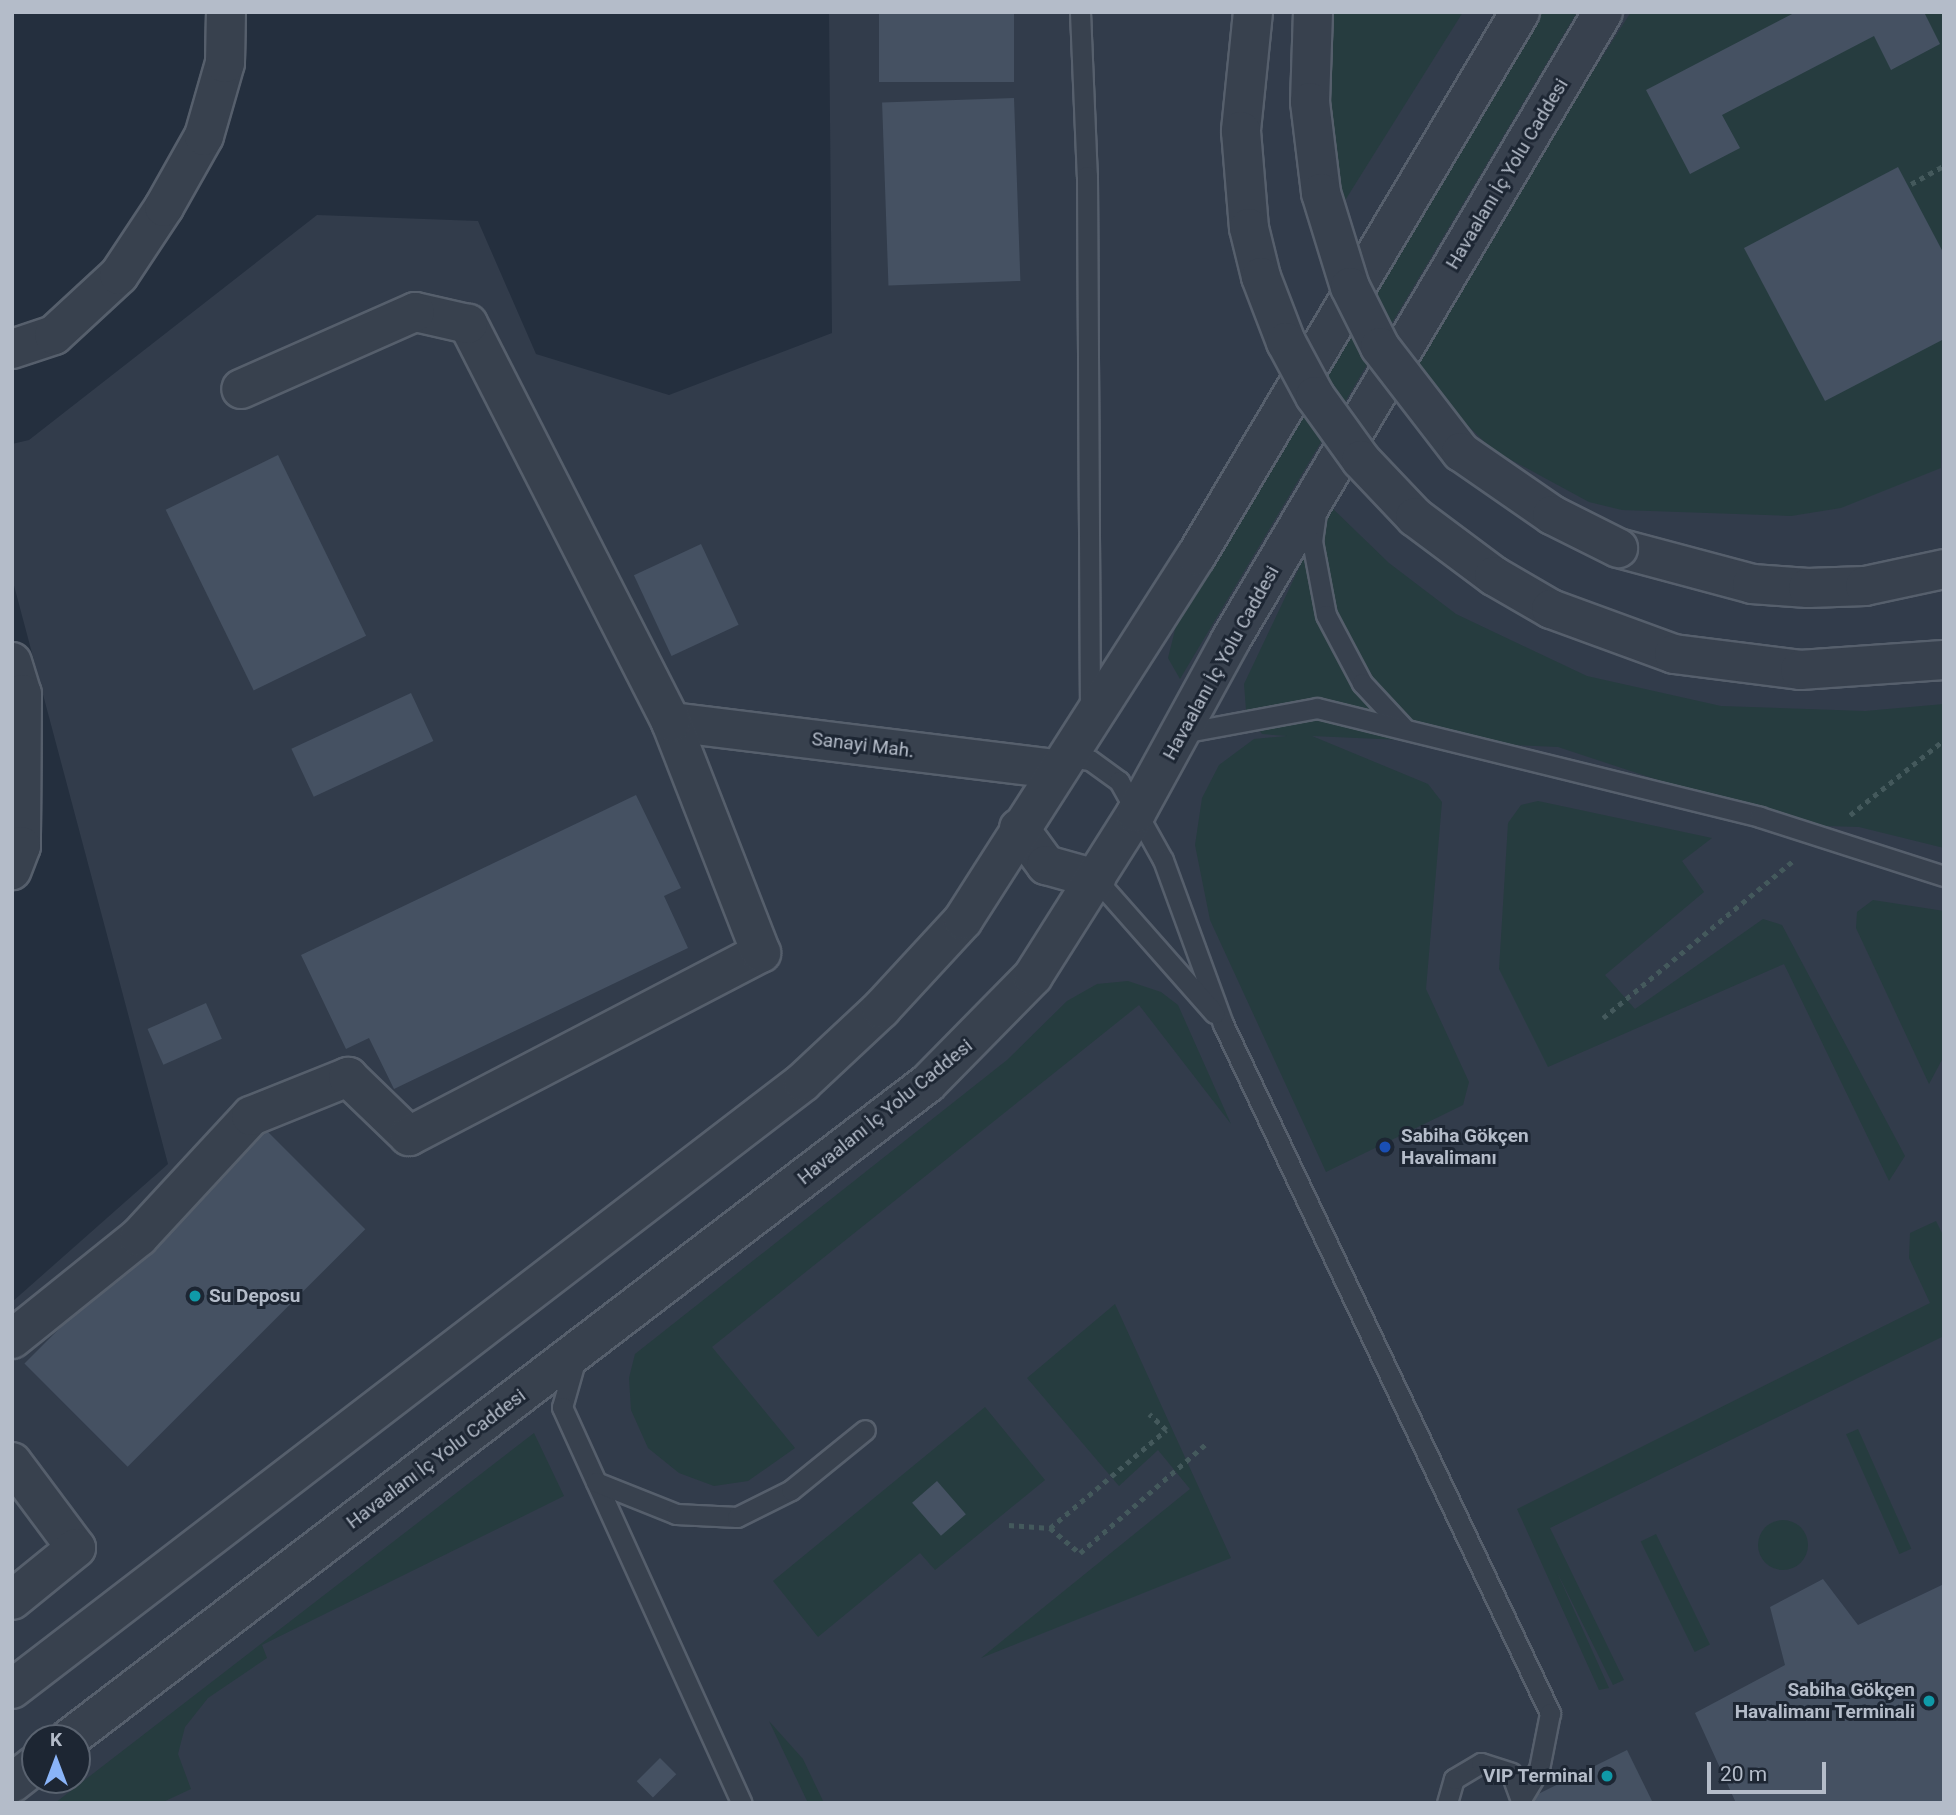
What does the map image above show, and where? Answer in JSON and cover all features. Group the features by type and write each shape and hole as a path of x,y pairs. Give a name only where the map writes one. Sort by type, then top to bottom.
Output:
{"street":[{"path":"12,349 54,335 119,275 164,207 204,136 225,63 226,12"},
{"path":"1253,12 1241,131 1249,228 1261,277 1286,342 1315,396 1361,460 1415,517 1494,576 1551,608 1674,654 1800,670 1944,660"},
{"path":"1313,12 1310,102 1321,193 1350,287 1380,347 1461,452 1552,515 1618,548 1752,584 1808,588 1865,586 1944,569"},
{"path":"12,1689 803,1082 881,1009 962,920 1059,763 1196,556 1520,12"},
{"name":"Havaalanı İç Yolu Caddesi","path":"88,1724 578,1351 970,1046 1033,976 1136,813 1319,489 1603,12"},
{"path":"12,1339 139,1237 251,1116 348,1077 409,1136 761,953 671,722 468,324 415,312 241,389"},
{"path":"12,662 22,694 20,846 12,870"},
{"name":"Sanayi Mah.","path":"671,722 1059,763"},
{"path":"1019,828 1046,865 1096,878"},
{"path":"12,1462 76,1548 12,1600"}],"lane":[{"path":"1080,12 1087,176 1090,716"},
{"path":"1319,489 1312,541 1326,615 1362,683 1403,727"},
{"path":"1182,733 1317,708 1760,817 1944,876"},
{"path":"1059,763 1090,760 1119,781 1163,860 1223,1024 1550,1713 1539,1769 1522,1799"},
{"path":"1096,878 1223,1024"},
{"path":"578,1351 562,1407 742,1803"},
{"path":"596,1482 676,1514 737,1517 791,1490 865,1430"},
{"path":"1447,1803 1454,1779 1481,1763 1511,1773 1522,1799"}],"path":[{"path":"1912,184 1944,166"},
{"path":"1604,1018 1671,959"},
{"path":"1050,1528 1166,1430 1149,1414"},
{"path":"1009,1525 1050,1528 1080,1553 1206,1444"}],"shaded area":[{"path":"829,12 1944,12 1944,1803 12,1803 12,1302 168,1164 12,578 12,444 29,440 317,215 478,221 536,354 669,395 832,333"}],"green space":[{"path":"1323,12 1463,12 1334,218"},
{"path":"1542,12 1577,12 1180,679 1168,658 1176,626"},
{"path":"1631,12 1944,12 1941,468 1841,508 1791,516 1622,510 1589,502 1493,450 1405,365"},
{"path":"1329,505 1389,563 1456,614 1587,676 1721,706 1865,711 1944,704 1944,848 1859,827 1794,825 1558,747 1312,736 1428,784 1442,802 1426,989 1469,1082 1463,1105 1326,1172 1210,920 1195,845 1202,798 1219,765 1254,739 1287,736 1262,734 1246,710 1244,684"},
{"path":"1538,801 1712,838 1682,861 1704,892 1605,975 1635,1009 1763,919 1782,925 1905,1156 1889,1181 1784,964 1548,1067 1499,969 1508,823 1521,805"},
{"path":"1873,900 1944,911 1944,1056 1929,1084 1856,928 1857,912"},
{"path":"1128,981 1161,992 1178,1005 1231,1124 1139,1005 712,1347 795,1448 748,1481 714,1486 679,1473 648,1448 631,1410 629,1378 635,1354 1007,1060 1067,1001 1097,984"},
{"path":"1936,1221 1944,1237 1944,1336 1550,1528 1624,1680 1613,1685 1556,1570 1609,1688 1599,1690 1517,1509 1930,1303 1909,1258 1910,1233"},
{"path":"1115,1304 1231,1558 981,1658 1190,1489 1158,1450 1119,1486 1027,1378"},
{"path":"985,1407 1045,1480 935,1570 920,1553 818,1637 773,1581"},
{"path":"1858,1429 1911,1549 1899,1554 1846,1434"},
{"path":"534,1433 564,1496 262,1645 267,1658 208,1698 185,1727 178,1754 191,1789 161,1803 55,1803 67,1794 91,1794 91,1775"},
{"path":"1783,1520 1801,1527 1808,1545 1801,1563 1783,1570 1765,1563 1758,1545 1765,1527"},
{"path":"1656,1534 1710,1645 1695,1652 1641,1541"},
{"path":"769,1721 803,1759 824,1803 808,1803"}],"building":[{"path":"879,12 1014,12 1014,82 879,82"},
{"path":"1796,12 1924,12 1940,44 1891,70 1874,36 1722,115 1740,148 1690,174 1646,90"},
{"path":"1014,98 1020,281 888,285 882,103"},
{"path":"1898,167 1944,254 1944,339 1825,401 1744,248"},
{"path":"278,455 366,636 254,690 166,510"},
{"path":"701,544 739,625 672,656 634,575"},
{"path":"411,693 433,741 314,797 291,749"},
{"path":"636,795 681,888 664,896 688,948 394,1089 369,1038 346,1049 301,955"},
{"path":"206,1003 222,1039 163,1065 148,1029"},
{"name":"Su Deposu","path":"262,1126 365,1229 128,1467 24,1364"},
{"path":"937,1481 966,1514 941,1536 912,1503"},
{"path":"1823,1579 1858,1625 1944,1584 1944,1803 1736,1803 1695,1713 1785,1665 1770,1607"},
{"name":"VIP Terminal","path":"1627,1750 1653,1803 1520,1803"},
{"path":"660,1758 676,1774 653,1798 637,1781"}],"place":[{"name":"Sabiha Gökçen Havalimanı","path":"1385,1147"},
{"name":"Su Deposu","path":"195,1296"},
{"name":"Sabiha Gökçen Havalimanı Terminali","path":"1929,1701"},
{"name":"VIP Terminal","path":"1607,1776"}]}
